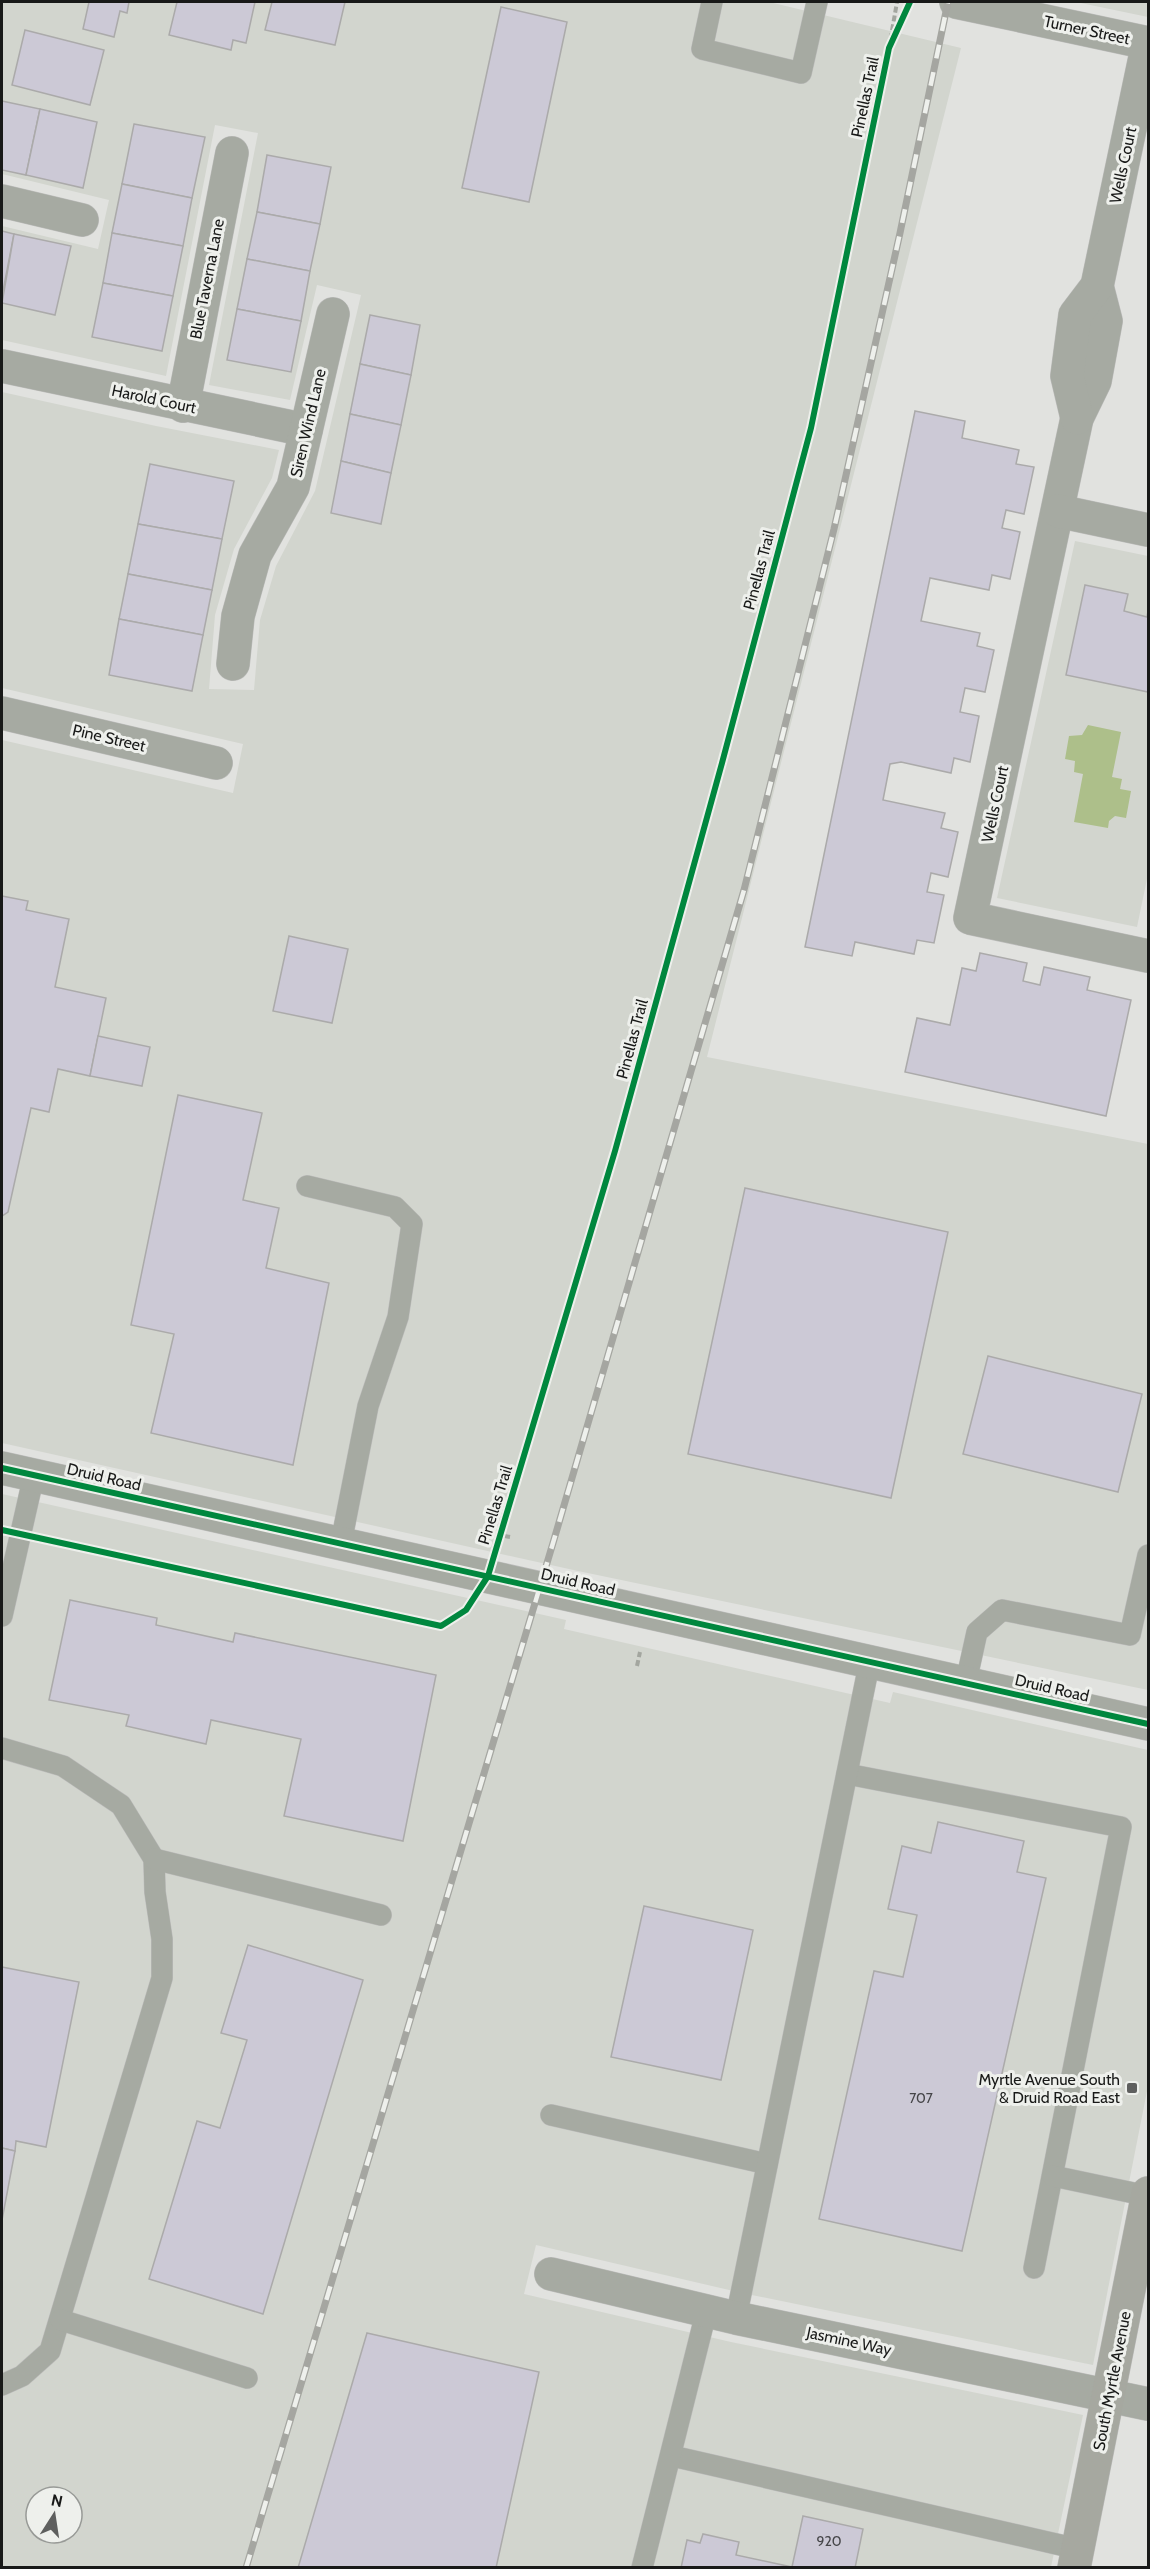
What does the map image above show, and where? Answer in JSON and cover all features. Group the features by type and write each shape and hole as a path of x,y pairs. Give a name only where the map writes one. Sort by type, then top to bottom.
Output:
{"main road":[{"name":"South Myrtle Avenue","path":"1076,2558 1148,2194"}],"street":[{"name":"Turner Street","path":"966,2 1148,43"},
{"name":"Wells Court","path":"1148,43 1097,286 1106,321 1095,381 1077,418 970,918 1149,956"},
{"name":"Blue Taverna Lane","path":"183,406 232,153"},
{"path":"2,201 82,220"},
{"name":"Siren Wind Lane","path":"233,664 238,616 255,555 293,487 333,314"},
{"name":"Harold Court","path":"2,366 183,406 306,430"},
{"path":"1058,511 1149,530"},
{"name":"Pine Street","path":"2,713 216,763"},
{"name":"Druid Road","path":"2,1468 1149,1724"},
{"name":"Jasmine Way","path":"551,2274 1149,2404"}],"lane":[{"path":"712,2 702,49 801,73 817,2"},
{"path":"307,1186 395,1207 412,1224 398,1317 368,1406 341,1544"},
{"path":"2,1616 34,1475"},
{"path":"966,1682 977,1632 1002,1610 1130,1635 1149,1555"},
{"path":"642,2568 672,2456 722,2313 767,2164 870,1660"},
{"path":"2,1748 63,1766 121,1805 154,1859 155,1892 162,1939 162,1978 50,2351 22,2376 2,2385"},
{"path":"847,1774 1121,1827 1034,2268"},
{"path":"154,1859 381,1914"},
{"path":"551,2115 767,2164"},
{"path":"1053,2176 1148,2194"},
{"path":"61,2320 247,2378"},
{"path":"672,2456 1076,2558"}],"path":[{"path":"480,1532 510,1537"}],"shaded area":[{"path":"2,2 769,2 961,48 707,1057 1148,1144 1148,1690 578,1571 2,1443 2,740 233,793 243,744 2,688 2,392 279,450 272,478 234,549 215,615 209,689 254,690 260,620 276,566 315,491 361,295 317,285 290,400 209,385 258,133 215,125 166,376 2,340 2,226 98,249 109,200 2,174"},
{"path":"1076,2 1148,2 1148,17"},
{"path":"1075,541 1148,556 1148,874 1137,927 997,898"},
{"path":"1088,725 1121,732 1112,777 1122,779 1120,789 1131,791 1126,818 1115,816 1109,821 1108,828 1074,822 1083,774 1074,772 1075,761 1065,759 1069,736 1082,735"},
{"path":"2,1494 566,1620 564,1629 890,1703 893,1692 1148,1750 1148,2086 1093,2365 742,2293 536,2245 524,2294 731,2342 1083,2415 1051,2567 2,2568"}],"building":[{"path":"89,2 129,2 127,13 120,11 114,37 83,29"},
{"path":"177,2 255,2 246,43 233,40 231,50 169,35"},
{"path":"272,2 345,2 335,45 265,30"},
{"path":"501,7 567,22 529,202 462,188"},
{"path":"25,30 104,50 90,105 12,85"},
{"path":"2,101 40,109 26,175 2,170"},
{"path":"40,109 97,122 83,188 26,175"},
{"path":"134,124 205,137 192,198 122,184"},
{"path":"267,155 331,167 320,224 257,212"},
{"path":"122,184 192,198 183,246 112,233"},
{"path":"257,212 320,224 310,271 247,259"},
{"path":"2,231 14,234 2,296"},
{"path":"112,233 183,246 173,296 103,283"},
{"path":"14,234 71,246 55,315 2,303"},
{"path":"247,259 310,271 301,321 237,309"},
{"path":"103,283 173,296 162,351 92,337"},
{"path":"237,309 301,321 291,372 227,360"},
{"path":"370,315 420,325 411,375 360,364"},
{"path":"360,364 411,375 401,425 350,414"},
{"path":"915,411 965,421 962,438 1019,450 1016,464 1034,467 1024,514 1006,510 1002,528 1020,532 1010,579 992,575 989,590 930,578 921,621 980,633 977,646 994,650 985,692 965,688 960,712 979,716 970,762 954,758 951,773 901,762 890,764 883,800 945,813 941,828 958,832 948,877 931,873 927,892 944,895 934,943 917,940 914,954 855,942 852,956 805,947"},
{"path":"350,414 401,425 391,473 341,461"},
{"path":"341,461 391,473 381,524 331,513"},
{"path":"150,464 234,481 222,539 138,524"},
{"path":"138,524 222,539 212,590 128,574"},
{"path":"128,574 212,590 203,635 119,619"},
{"path":"1085,585 1128,594 1124,611 1147,617 1148,611 1148,692 1066,675"},
{"path":"119,619 203,635 192,691 109,675"},
{"path":"2,896 28,901 26,910 69,919 55,987 106,998 90,1076 58,1069 49,1112 31,1108 8,1212 2,1216"},
{"path":"289,936 348,949 332,1023 273,1011"},
{"path":"980,953 1027,963 1023,981 1040,985 1044,967 1090,977 1087,990 1131,1000 1106,1116 905,1072 917,1018 950,1025 962,968 976,971"},
{"path":"98,1036 150,1047 142,1086 90,1076"},
{"path":"178,1095 262,1113 243,1200 279,1208 266,1268 329,1283 293,1465 151,1433 174,1334 131,1325"},
{"path":"745,1188 948,1232 891,1498 688,1454"},
{"path":"988,1356 1142,1394 1118,1492 963,1454"},
{"path":"70,1600 157,1618 156,1625 233,1642 235,1633 436,1675 403,1841 284,1816 301,1739 211,1720 206,1744 126,1726 129,1715 49,1700"},
{"path":"938,1822 1024,1841 1017,1872 1046,1878 962,2251 819,2219 874,1971 903,1977 917,1915 888,1909 902,1846 931,1853"},
{"path":"644,1906 753,1930 721,2080 611,2057"},
{"path":"248,1945 363,1980 263,2314 149,2279 197,2121 220,2128 247,2040 221,2033"},
{"path":"2,1967 79,1982 46,2147 16,2141 15,2151 2,2148"},
{"path":"2,2148 15,2151 2,2220"},
{"path":"367,2333 539,2372 496,2568 298,2568"},
{"path":"803,2516 863,2529 855,2568 681,2568 687,2540 700,2543 703,2534 739,2542 736,2555 792,2567"}],"railway":[{"path":"246,2568 553,1543 744,890 834,529 900,233 948,2"}],"cycle path":[{"name":"Pinellas Trail","path":"2,1530 441,1626 466,1610 488,1576 615,1151 722,763 811,428 889,48 910,2"},
{"path":"2,1468 1148,1724"}],"place":[{"name":"Myrtle Avenue South & Druid Road East","path":"1132,2088"}]}
